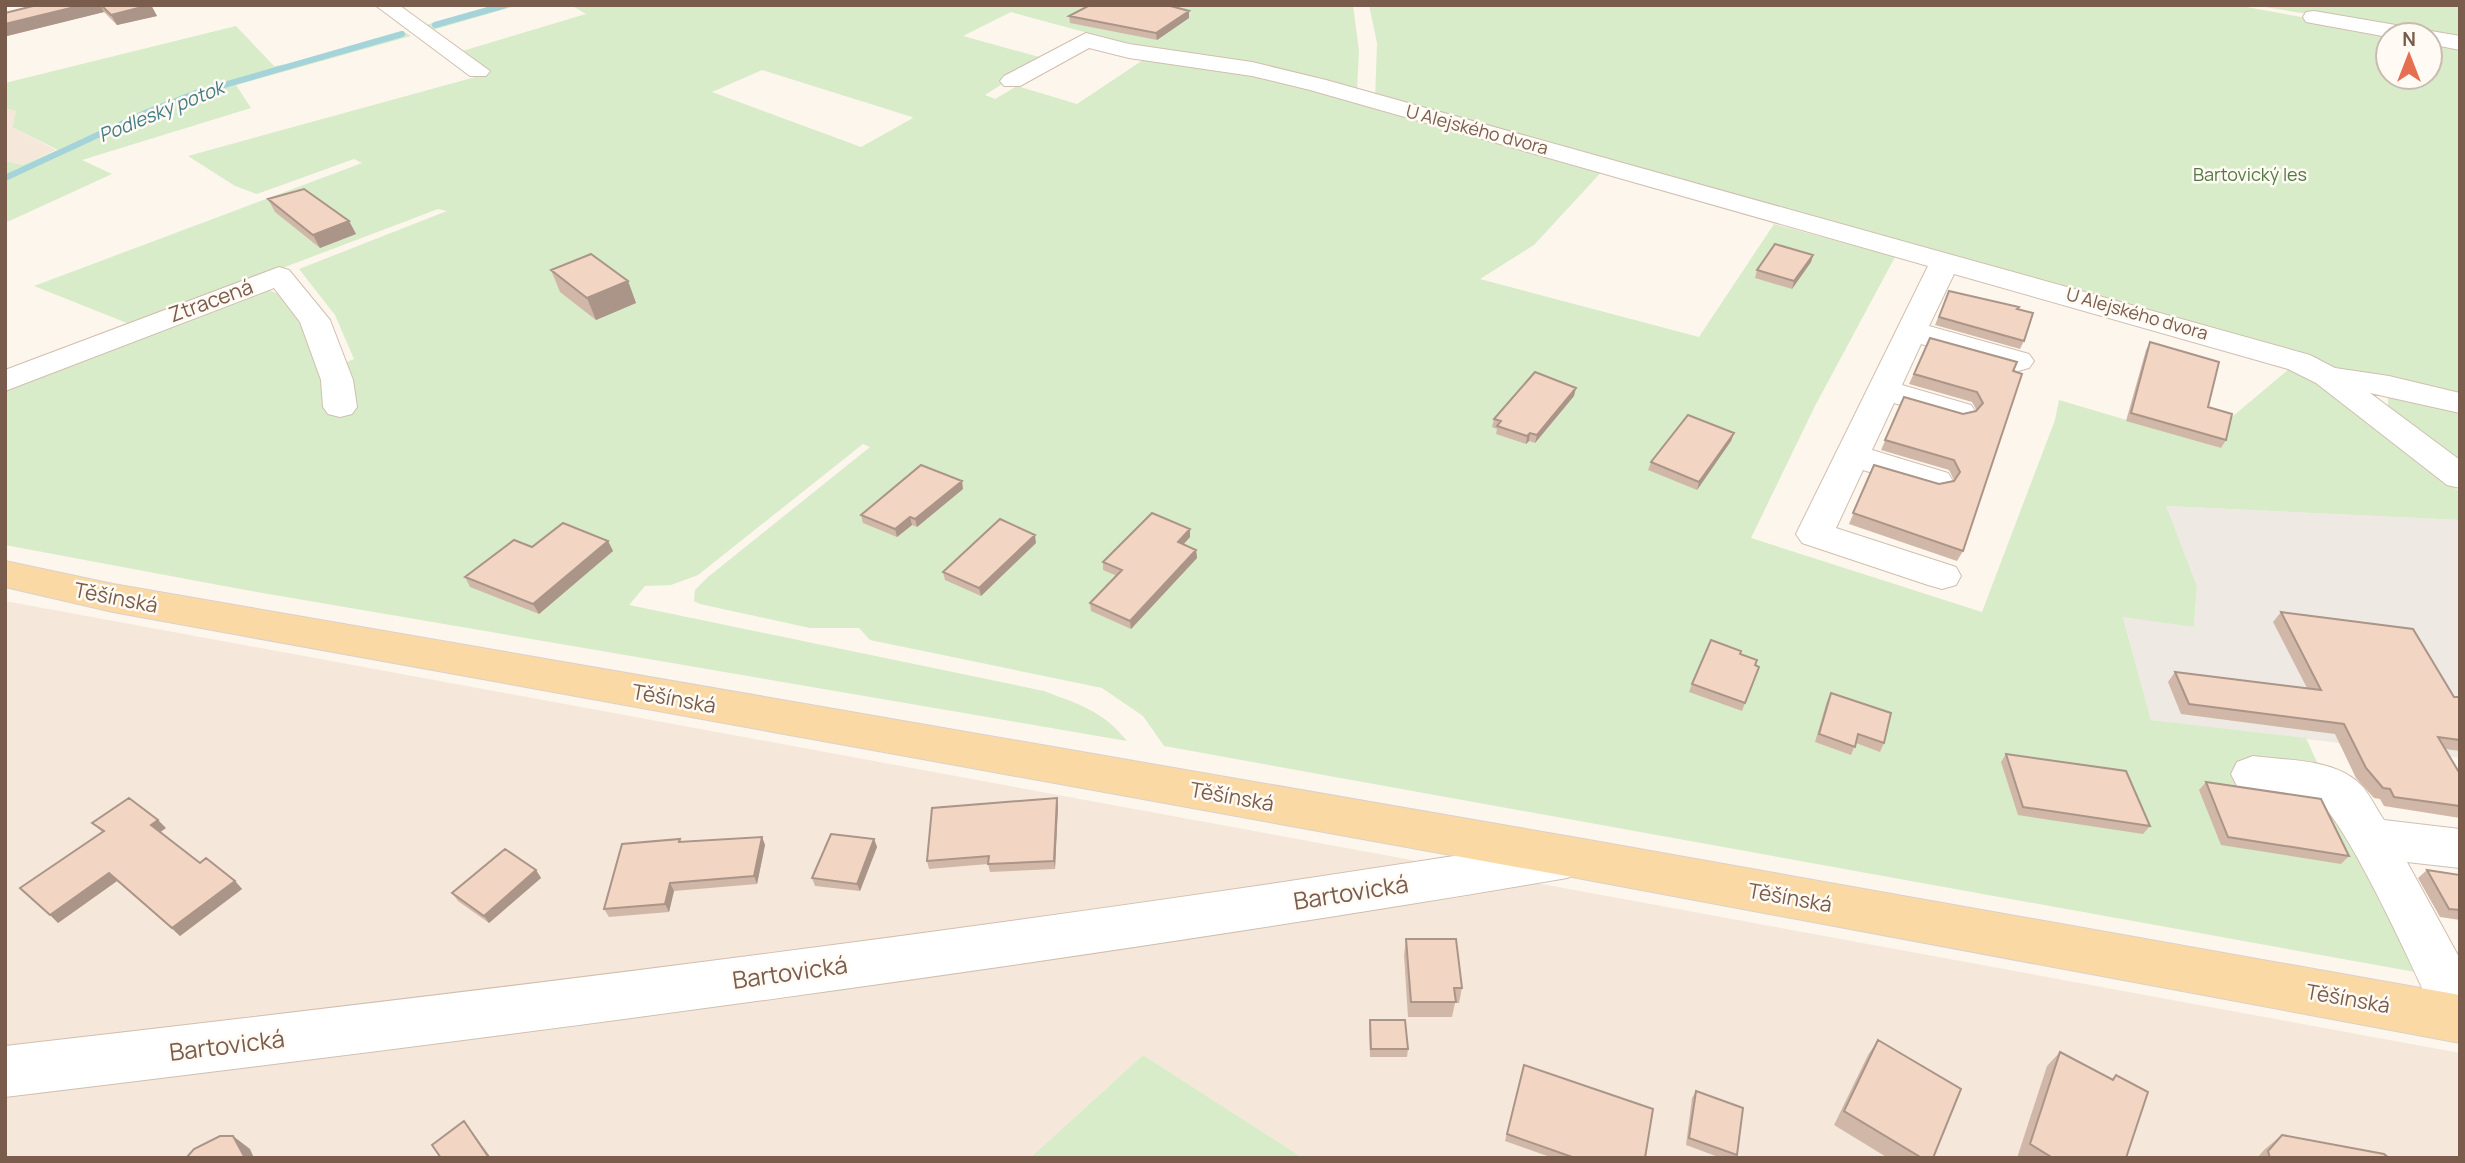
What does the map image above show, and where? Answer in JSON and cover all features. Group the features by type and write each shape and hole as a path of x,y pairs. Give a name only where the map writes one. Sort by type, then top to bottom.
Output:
{"main road":[{"name":"Těšínská","path":"5,574 153,605 2460,1017"}],"street":[{"path":"385,5 478,71"},
{"path":"2314,17 2374,27"},
{"name":"U Alejského dvora","path":"1012,81 1086,40 1129,51 1252,69 2300,362 2327,376 2460,477"},
{"path":"1942,576 1815,534 1945,261"},
{"name":"Ztracená","path":"5,381 279,276 315,320 337,380 340,407"},
{"path":"1911,331 2018,361"},
{"name":"U Alejského dvora","path":"2327,376 2389,386 2460,403"},
{"path":"1883,390 1959,412"},
{"path":"1852,455 1935,481"},
{"path":"2253,774 2327,784 2347,800 2370,838 2443,977 2460,1017"},
{"path":"2370,838 2460,849"},
{"name":"Bartovická","path":"5,1072 486,1015 1357,893 1572,857"}],"shaded area":[{"path":"5,108 16,111 12,127 56,150 22,165 5,161"},
{"path":"2165,506 2460,520 2460,758 2151,720 2123,616 2194,627 2197,586"},
{"path":"5,601 2460,1053 2460,1158 1303,1158 1143,1055 1030,1158 5,1158"}],"green space":[{"path":"494,5 519,5 426,32 419,27"},
{"name":"Bartovický les","path":"571,5 1353,5 1359,51 1357,91 1183,55 1011,12 963,36 1043,58 985,95 995,99 1017,86 1077,104 1146,58 1216,67 1375,102 1377,43 1369,5 2236,5 2374,30 2374,91 2444,91 2444,43 2460,46 2460,398 2327,376 1607,166 1534,245 1480,279 1699,337 1774,224 1895,257 1815,406 1751,538 1982,612 2055,420 2059,400 2221,448 2226,422 2290,368 2315,377 2460,492 2460,520 2166,506 2197,586 2194,627 2123,617 2151,720 2306,738 2327,784 2443,977 1164,746 1143,716 1102,688 870,640 859,628 810,628 694,601 695,590 708,577 870,447 863,444 698,575 671,585 645,586 629,605 1044,691 1099,715 1127,741 240,589 5,545 5,385 266,289 291,302 300,311 317,344 325,371 354,359 335,315 299,269 447,211 438,209 132,325 34,286 362,163 354,159 257,194 235,186 188,156 490,73 459,52 586,14","holes":["762,70 913,118 861,147 712,92"]},
{"path":"2253,5 2460,5 2460,39 2444,36 2444,21 2374,21 2374,25"},
{"path":"236,26 274,66 295,63 403,31 411,36 236,85 251,108 82,160 112,174 5,223 5,161 22,165 58,150 12,127 16,111 5,108 5,83"},
{"path":"2399,395 2460,410 2460,465 2396,416 2388,406 2388,398"},
{"path":"1143,1055 1303,1158 1030,1158"}],"building":[{"path":"37,5 83,5 5,24 5,13"},
{"path":"101,5 150,5 111,15"},
{"path":"1090,5 1167,5 1189,11 1156,33 1069,16"},
{"path":"304,189 349,221 313,235 268,199"},
{"path":"1775,244 1813,255 1794,281 1757,270"},
{"path":"591,254 628,281 587,298 551,270"},
{"path":"1949,291 2019,307 2017,309 2033,313 2024,341 1939,317"},
{"path":"1930,338 2017,362 2013,371 2022,374 1963,551 1853,513 1874,465 1939,484 1954,481 1960,472 1954,460 1885,440 1904,397 1963,414 1976,411 1983,403 1977,392 1914,374"},
{"path":"2150,342 2219,362 2208,407 2232,414 2226,440 2131,413"},
{"path":"1535,372 1576,388 1537,435 1530,433 1527,436 1497,426 1501,421 1494,419"},
{"path":"1688,415 1734,433 1699,482 1651,462"},
{"path":"921,465 962,481 915,519 910,517 895,529 861,515"},
{"path":"1152,513 1190,529 1178,542 1196,550 1130,621 1090,603 1122,570 1103,562"},
{"path":"1000,519 1035,535 979,588 943,572"},
{"path":"563,523 608,541 533,604 465,577 514,540 532,547"},
{"path":"2281,612 2413,629 2454,697 2460,697 2460,740 2438,737 2460,774 2460,806 2394,797 2390,789 2383,788 2366,768 2344,724 2189,704 2175,672 2321,690"},
{"path":"1711,640 1757,660 1755,665 1759,667 1745,703 1692,684"},
{"path":"1831,693 1891,713 1884,743 1858,734 1855,747 1819,734"},
{"path":"2006,754 2126,771 2150,826 2023,807"},
{"path":"2206,782 2321,799 2349,856 2228,837"},
{"path":"129,798 158,820 151,825 200,863 206,858 235,881 172,928 109,873 50,915 20,888 104,831 92,823"},
{"path":"1057,798 1054,861 988,864 989,856 927,861 932,808"},
{"path":"831,834 874,839 857,884 812,878"},
{"path":"762,837 754,876 670,883 665,904 604,909 622,844"},
{"path":"505,849 536,870 484,916 452,893"},
{"path":"2427,870 2460,875 2460,910 2449,909"},
{"path":"1406,939 1456,939 1462,988 1454,988 1456,1002 1411,1002"},
{"path":"1370,1020 1405,1020 1408,1049 1371,1049"},
{"path":"1878,1040 1961,1089 1933,1158 1922,1158 1844,1111"},
{"path":"2060,1052 2113,1080 2116,1075 2148,1092 2126,1158 2053,1158 2030,1144"},
{"path":"1524,1065 1653,1109 1645,1158 1575,1158 1507,1134"},
{"path":"1696,1091 1743,1108 1737,1155 1689,1138"},
{"path":"464,1121 489,1158 441,1158 432,1145"},
{"path":"2282,1135 2384,1154 2389,1158 2270,1158 2268,1151"},
{"path":"220,1136 233,1136 245,1158 186,1158 194,1149"}],"waterway":[{"name":"Podleský potok","path":"435,25 506,5"},
{"name":"Podleský potok","path":"5,178 145,113 196,93 402,34"}]}
